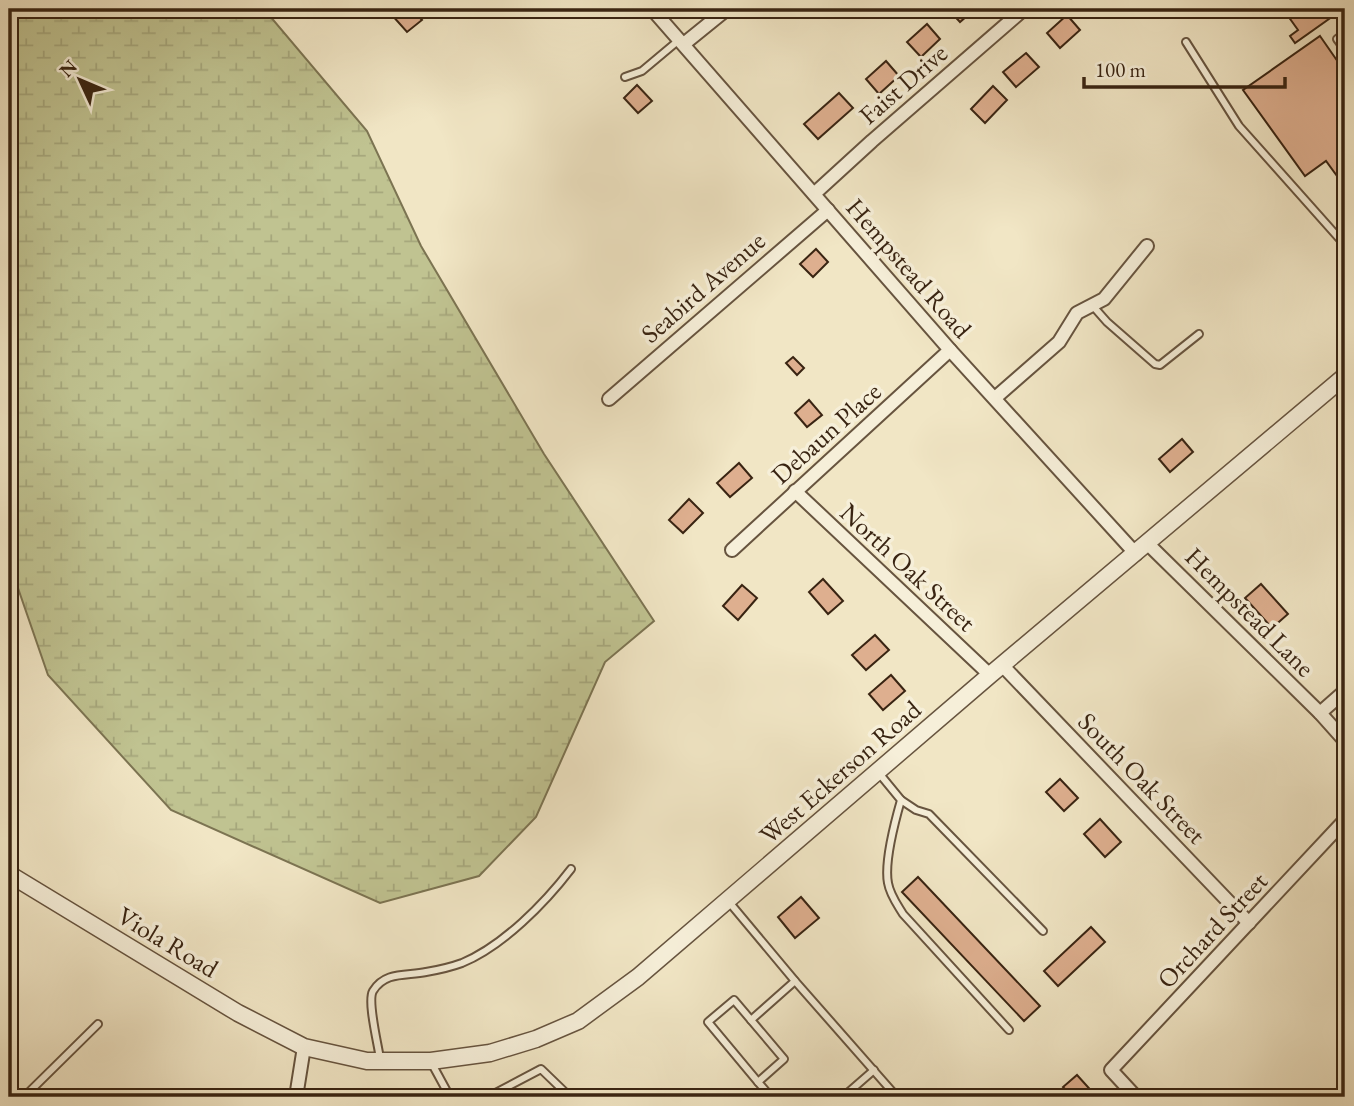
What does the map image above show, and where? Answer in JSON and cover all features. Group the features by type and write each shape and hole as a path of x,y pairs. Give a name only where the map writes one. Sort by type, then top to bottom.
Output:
{"street":[{"name":"Hempstead Road","path":"652,9 950,350 1142,549"},
{"path":"682,41 727,9"},
{"name":"Faist Drive","path":"814,194 1024,9"},
{"name":"Seabird Avenue","path":"609,400 828,209"},
{"path":"995,398 1059,342 1077,313 1104,299 1147,246"},
{"name":"Debaun Place","path":"732,550 950,350"},
{"name":"West Eckerson Road","path":"304,1047 367,1061 431,1061 490,1053 536,1039 578,1021 638,977 1345,376"},
{"name":"North Oak Street","path":"796,491 996,670"},
{"name":"Hempstead Lane","path":"1142,549 1320,713"},
{"name":"South Oak Street","path":"996,670 1250,923"},
{"path":"1345,691 1320,713 1345,741"},
{"name":"Orchard Street","path":"1136,1097 1111,1070 1345,820"},
{"name":"Viola Road","path":"9,874 238,1013 304,1047"},
{"path":"296,1097 304,1047"}],"lane":[{"path":"456,9 467,14 474,9"},
{"path":"1345,33 1338,39 1345,50"},
{"path":"625,77 642,71 682,41"},
{"path":"1186,43 1240,126 1345,245"},
{"path":"1092,305 1107,322 1155,364 1160,365 1176,355 1199,334"},
{"path":"878,772 901,800 916,810 929,814 1044,931"},
{"path":"901,800 892,831 887,882 894,900 902,914 1009,1030"},
{"path":"380,1061 370,1000 372,992 379,984 396,974 424,973 451,967 480,953 535,910 552,894 571,869"},
{"path":"728,900 897,1097"},
{"path":"751,1020 795,981"},
{"path":"758,1082 784,1059 734,1000 708,1023 758,1082 771,1097"},
{"path":"24,1097 98,1024"},
{"path":"431,1061 450,1097"},
{"path":"488,1097 541,1069 570,1097"},
{"path":"843,1097 874,1070"}],"green space":[{"path":"9,9 264,9 367,131 421,246 544,454 654,621 605,662 536,817 479,876 380,903 171,810 48,675 9,562"}],"building":[{"path":"397,9 412,9 422,20 407,32 391,14"},
{"path":"948,9 975,9 960,22"},
{"path":"1283,9 1343,9 1295,43 1290,36 1298,30"},
{"path":"1067,15 1080,30 1060,48 1047,33"},
{"path":"927,24 940,39 921,57 907,42"},
{"path":"1320,36 1345,72 1345,187 1326,161 1305,176 1243,90"},
{"path":"1026,53 1039,67 1016,87 1003,72"},
{"path":"886,61 899,76 879,94 866,79"},
{"path":"637,85 652,101 638,113 624,98"},
{"path":"993,86 1007,100 985,123 971,109"},
{"path":"839,93 853,108 818,139 804,124"},
{"path":"816,249 828,262 813,277 800,264"},
{"path":"793,357 804,368 797,375 786,363"},
{"path":"809,400 822,415 807,427 795,413"},
{"path":"1182,439 1193,452 1170,472 1159,459"},
{"path":"739,463 752,478 730,497 717,483"},
{"path":"689,499 703,513 683,533 669,520"},
{"path":"823,579 843,601 828,614 809,592"},
{"path":"1261,584 1288,614 1272,628 1245,598"},
{"path":"742,585 757,598 738,620 723,606"},
{"path":"875,635 889,650 866,670 852,655"},
{"path":"891,675 905,691 883,710 869,694"},
{"path":"1060,779 1078,798 1064,811 1046,792"},
{"path":"1100,819 1121,842 1105,857 1084,834"},
{"path":"918,877 1040,1006 1024,1021 902,892"},
{"path":"801,897 819,918 795,938 778,917"},
{"path":"1091,927 1105,942 1058,986 1044,971"},
{"path":"1077,1075 1095,1097 1072,1097 1063,1087"}]}
